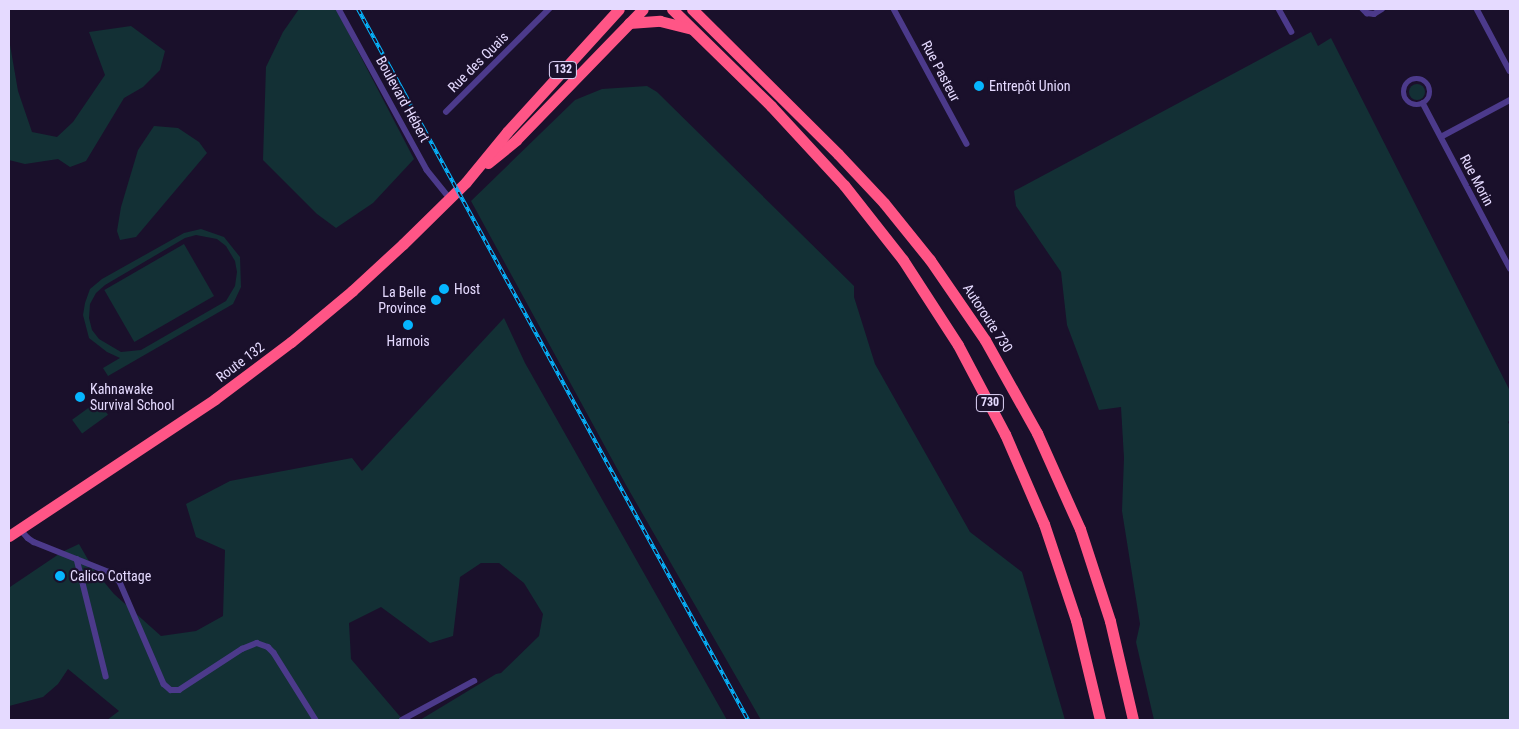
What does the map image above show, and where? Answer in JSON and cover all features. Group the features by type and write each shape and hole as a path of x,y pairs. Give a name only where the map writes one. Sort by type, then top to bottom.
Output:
{"highway":[{"name":"Route 132","path":"466,182 507,132 619,9"},
{"name":"Route 132","path":"9,536 191,416 272,357 369,276 466,182 516,140 643,9"},
{"name":"730","path":"672,9 789,124 850,192 903,260 958,345 1006,434 1040,514 1076,620 1100,720"},
{"name":"Autoroute 730","path":"692,9 838,154 884,203 939,272 989,347 1037,433 1080,529 1112,629 1133,720"},
{"path":"702,9 708,25"},
{"path":"629,23 660,21 694,30"}],"street":[{"name":"Boulevard Hébert","path":"339,9 427,170 450,198"},
{"name":"Rue des Quais","path":"446,112 549,9"},
{"name":"Rue Pasteur","path":"894,9 967,144"},
{"path":"1279,9 1292,32"},
{"path":"1363,9 1370,14 1377,13 1382,9"},
{"path":"1477,9 1510,71"},
{"name":"Rue Morin","path":"1420,79 1427,84 1430,92 1423,103 1411,104 1405,98 1404,90 1411,80 1420,79"},
{"path":"1440,137 1510,100"},
{"name":"Rue Morin","path":"1423,103 1510,268"},
{"path":"20,528 34,542 109,572 120,582 164,684 171,690 180,690 242,649 257,644 268,647 274,652 316,720"},
{"path":"77,559 106,676"},
{"path":"402,720 474,680"}],"green space":[{"path":"299,9 336,9 414,159 373,203 336,228 317,214 263,160 266,67 283,32"},
{"path":"131,26 165,51 160,70 143,87 124,98 86,161 70,167 58,159 25,164 9,160 9,39 18,91 32,132 57,137 73,122 105,75 89,32"},
{"path":"1311,32 1318,46 1331,38 1510,391 1510,420 1508,422 1510,426 1510,720 1154,720 1136,642 1140,624 1122,511 1124,458 1121,407 1099,410 1067,325 1061,272 1016,206 1014,191"},
{"path":"1417,84 1423,86 1425,92 1423,98 1417,100 1411,98 1409,92 1411,86"},
{"path":"647,86 657,92 854,286 854,297 875,364 970,532 1022,572 1065,720 761,720 626,485 471,201 575,100 602,89"},
{"path":"154,126 178,128 199,142 207,153 136,237 120,240 117,231 121,207 138,150"},
{"path":"201,229 224,237 240,257 241,287 233,304 108,376 103,368 120,358 107,352 89,338 83,315 90,289 102,279 184,233","holes":["196,235 217,239 226,246 235,261 237,272 235,286 226,301 141,350 121,352 99,339 92,330 89,318 90,304 96,293 105,285 185,238"]},
{"path":"184,244 214,296 134,342 104,290"},
{"path":"504,318 525,363 727,720 420,720 496,674 501,673 539,636 543,614 524,583 499,563 481,563 460,577 453,636 430,643 381,607 349,623 351,659 403,720 107,720 119,711 68,669 58,684 43,697 9,706 10,587 62,552 79,544 94,570 114,594 161,636 196,631 223,616 225,550 196,537 186,504 230,481 352,458 362,471"},
{"path":"98,401 108,415 82,434 72,420"}],"railway":[{"path":"358,9 748,720"}],"place":[{"name":"Entrepôt Union","path":"979,86"},
{"name":"Host","path":"444,289"},
{"name":"La Belle Province","path":"436,300"},
{"name":"Harnois","path":"408,325"},
{"name":"Kahnawake Survival School","path":"80,397"},
{"name":"Calico Cottage","path":"60,576"}]}
